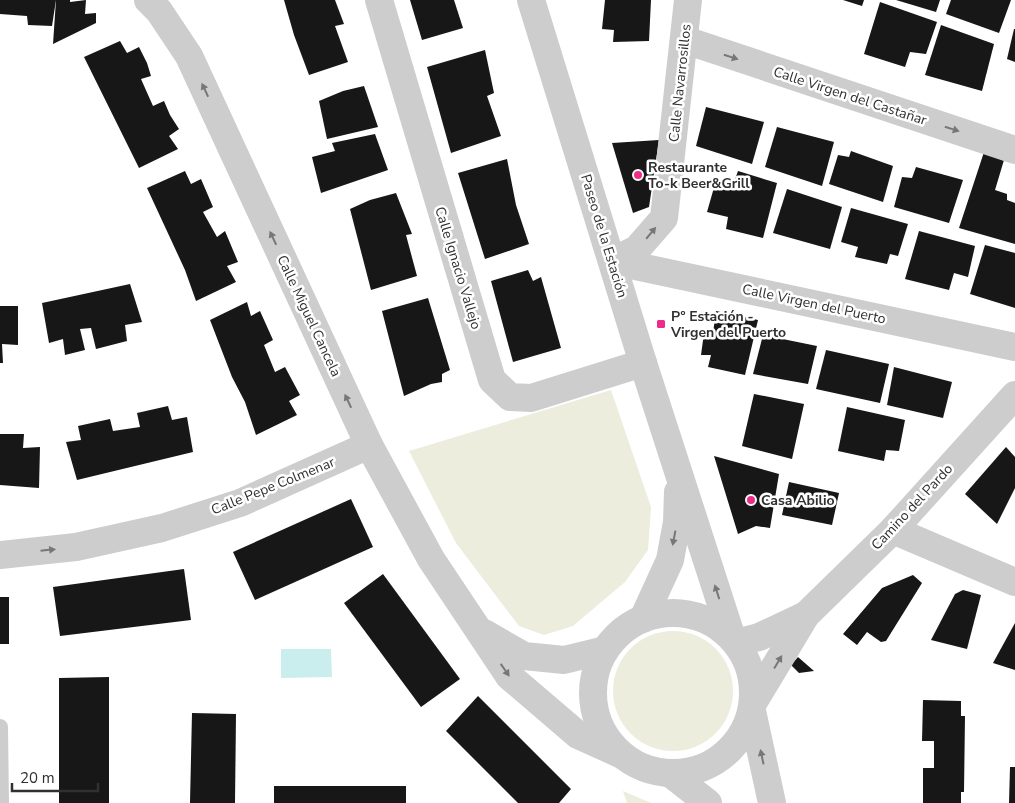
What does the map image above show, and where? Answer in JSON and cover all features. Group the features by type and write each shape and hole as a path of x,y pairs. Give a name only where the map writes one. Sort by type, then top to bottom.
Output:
{"street":[{"name":"Calle Miguel Cancela","path":"148,0 159,11 189,56 369,445 431,560 509,676 578,735 620,754"},
{"name":"Calle Ignacio Vallejo","path":"378,0 492,380 510,397 531,398 643,363"},
{"name":"Paseo de la Estación","path":"531,0 643,363 734,641"},
{"name":"Calle Navarrosillos","path":"612,261 637,249 664,218 688,0"},
{"name":"Calle Virgen del Castañar","path":"685,40 1015,150"},
{"name":"Calle Virgen del Puerto","path":"612,261 1015,347"},
{"name":"Camino del Pardo","path":"752,707 806,615 893,530 1015,395"},
{"name":"Calle Pepe Colmenar","path":"0,555 76,547 162,528 240,503 369,445"},
{"name":"Paseo de la Estación","path":"642,619 670,560 677,522 678,472"},
{"path":"893,530 1015,582"},
{"path":"752,707 736,743 721,757 703,768 671,774 639,766 620,754 605,737 596,716 592,694 596,671 604,650 628,627 642,619 661,614 680,613 699,617 717,626 734,641 747,661 753,682 752,707 772,803"},
{"name":"Camino del Pardo","path":"734,641 759,637 806,615"},
{"name":"Calle Miguel Cancela","path":"478,630 524,656 564,660 604,650"},
{"path":"671,774 708,803"}],"lane":[{"path":"0,727 1,803"}],"green space":[{"path":"611,390 651,507 648,550 625,582 573,626 544,635 519,626 456,543 409,451"},
{"path":"673,631 696,635 716,648 729,668 733,691 729,714 716,734 696,747 673,751 650,747 630,734 617,714 613,691 617,668 630,648 650,635"},
{"path":"623,791 651,803 627,803"}],"water":[{"path":"281,649 331,649 332,677 281,678"}],"building":[{"path":"0,0 56,0 52,26 28,25 27,16 0,14"},
{"path":"56,0 70,0 70,2 86,0 85,14 96,13 96,23 53,44"},
{"path":"284,0 335,0 344,24 335,26 348,62 309,75 294,35"},
{"path":"410,0 454,0 463,28 422,40"},
{"path":"605,0 651,0 649,41 613,42 614,30 602,29"},
{"path":"843,0 864,0 862,6"},
{"path":"896,0 940,0 936,12"},
{"path":"951,0 1011,0 999,33 946,14"},
{"path":"880,2 937,22 926,54 910,52 905,67 864,54"},
{"path":"941,25 994,44 982,91 925,75"},
{"path":"1015,29 1015,62 1007,59"},
{"path":"120,41 127,53 139,47 151,76 141,79 153,106 164,101 179,129 169,136 178,149 139,168 84,57"},
{"path":"485,50 494,93 487,96 501,136 451,153 427,67"},
{"path":"364,86 378,127 327,139 319,101 343,91"},
{"path":"706,107 764,122 752,164 696,146"},
{"path":"777,127 834,142 822,186 765,167"},
{"path":"375,134 388,170 321,193 312,157 335,151 332,143"},
{"name":"Restaurante To-k Beer&Grill","path":"659,140 649,207 633,213 612,143"},
{"path":"851,151 893,166 883,202 829,184 838,155 849,157"},
{"path":"984,152 1004,160 995,190 1007,194 1007,200 1015,203 1015,244 959,228"},
{"path":"507,159 516,205 529,244 485,259 458,173"},
{"path":"916,167 963,180 949,223 894,207 902,177 912,178"},
{"path":"185,171 191,184 201,179 213,207 203,212 217,237 225,231 238,262 227,266 236,282 196,301 185,270 147,188"},
{"path":"738,171 777,183 763,238 726,229 728,217 707,212 715,184 733,185"},
{"path":"787,189 842,207 830,249 773,233"},
{"path":"396,193 412,234 406,235 417,276 371,290 350,209 370,200"},
{"path":"851,208 908,224 898,256 890,254 887,264 855,257 858,247 841,242"},
{"path":"919,231 975,246 968,277 954,273 949,290 905,279"},
{"path":"985,245 1015,253 1015,308 970,294"},
{"path":"528,270 533,281 541,277 561,348 513,362 491,281"},
{"path":"130,284 142,322 125,325 127,341 96,349 91,328 80,329 85,350 65,355 63,339 49,343 42,303"},
{"path":"428,298 450,370 442,374 442,382 431,384 404,396 382,311"},
{"path":"247,302 251,316 260,311 273,340 264,345 275,372 285,367 300,395 289,401 297,415 256,435 245,402 232,377 210,320"},
{"path":"0,306 18,306 18,345 2,344 3,363 0,363"},
{"path":"716,311 758,320 745,375 708,367 711,355 701,355 704,333 713,333"},
{"path":"763,335 817,346 808,384 753,374"},
{"path":"826,350 889,364 880,403 816,389"},
{"path":"894,367 952,382 943,418 887,405"},
{"path":"754,394 804,404 792,459 742,446"},
{"path":"168,406 172,420 187,417 193,452 77,480 66,442 81,440 78,426 110,419 113,431 140,427 137,413"},
{"path":"847,407 905,420 899,451 886,450 884,461 838,451"},
{"path":"0,434 24,434 23,448 40,447 39,488 0,485"},
{"path":"1006,447 1015,457 1015,488 997,524 965,494"},
{"name":"Casa Abilio","path":"714,456 779,474 770,528 756,526 738,534"},
{"path":"789,482 839,493 832,525 782,515"},
{"path":"351,499 373,547 255,600 233,552"},
{"path":"184,569 191,620 60,636 53,587"},
{"path":"383,574 460,679 421,707 344,603"},
{"path":"913,575 922,583 886,641 881,642 867,632 857,645 843,634 882,588"},
{"path":"963,590 981,595 967,649 931,640 955,594"},
{"path":"0,597 9,597 9,644 0,644"},
{"path":"1015,623 1015,670 993,663"},
{"path":"798,657 814,671 799,673 791,665"},
{"path":"109,677 109,803 59,803 59,678"},
{"path":"478,696 571,789 559,803 518,803 446,731"},
{"path":"923,700 961,701 961,716 965,716 964,792 961,792 961,803 923,803 923,768 934,768 934,741 922,741"},
{"path":"192,713 236,714 235,803 190,803"},
{"path":"1010,767 1015,767 1015,803 1009,803"},
{"path":"274,786 406,786 406,803 274,803"}],"place":[{"name":"Restaurante To-k Beer&Grill","path":"638,175"},
{"name":"Pº Estación - Virgen del Puerto","path":"661,324"},
{"name":"Casa Abilio","path":"751,500"}]}
